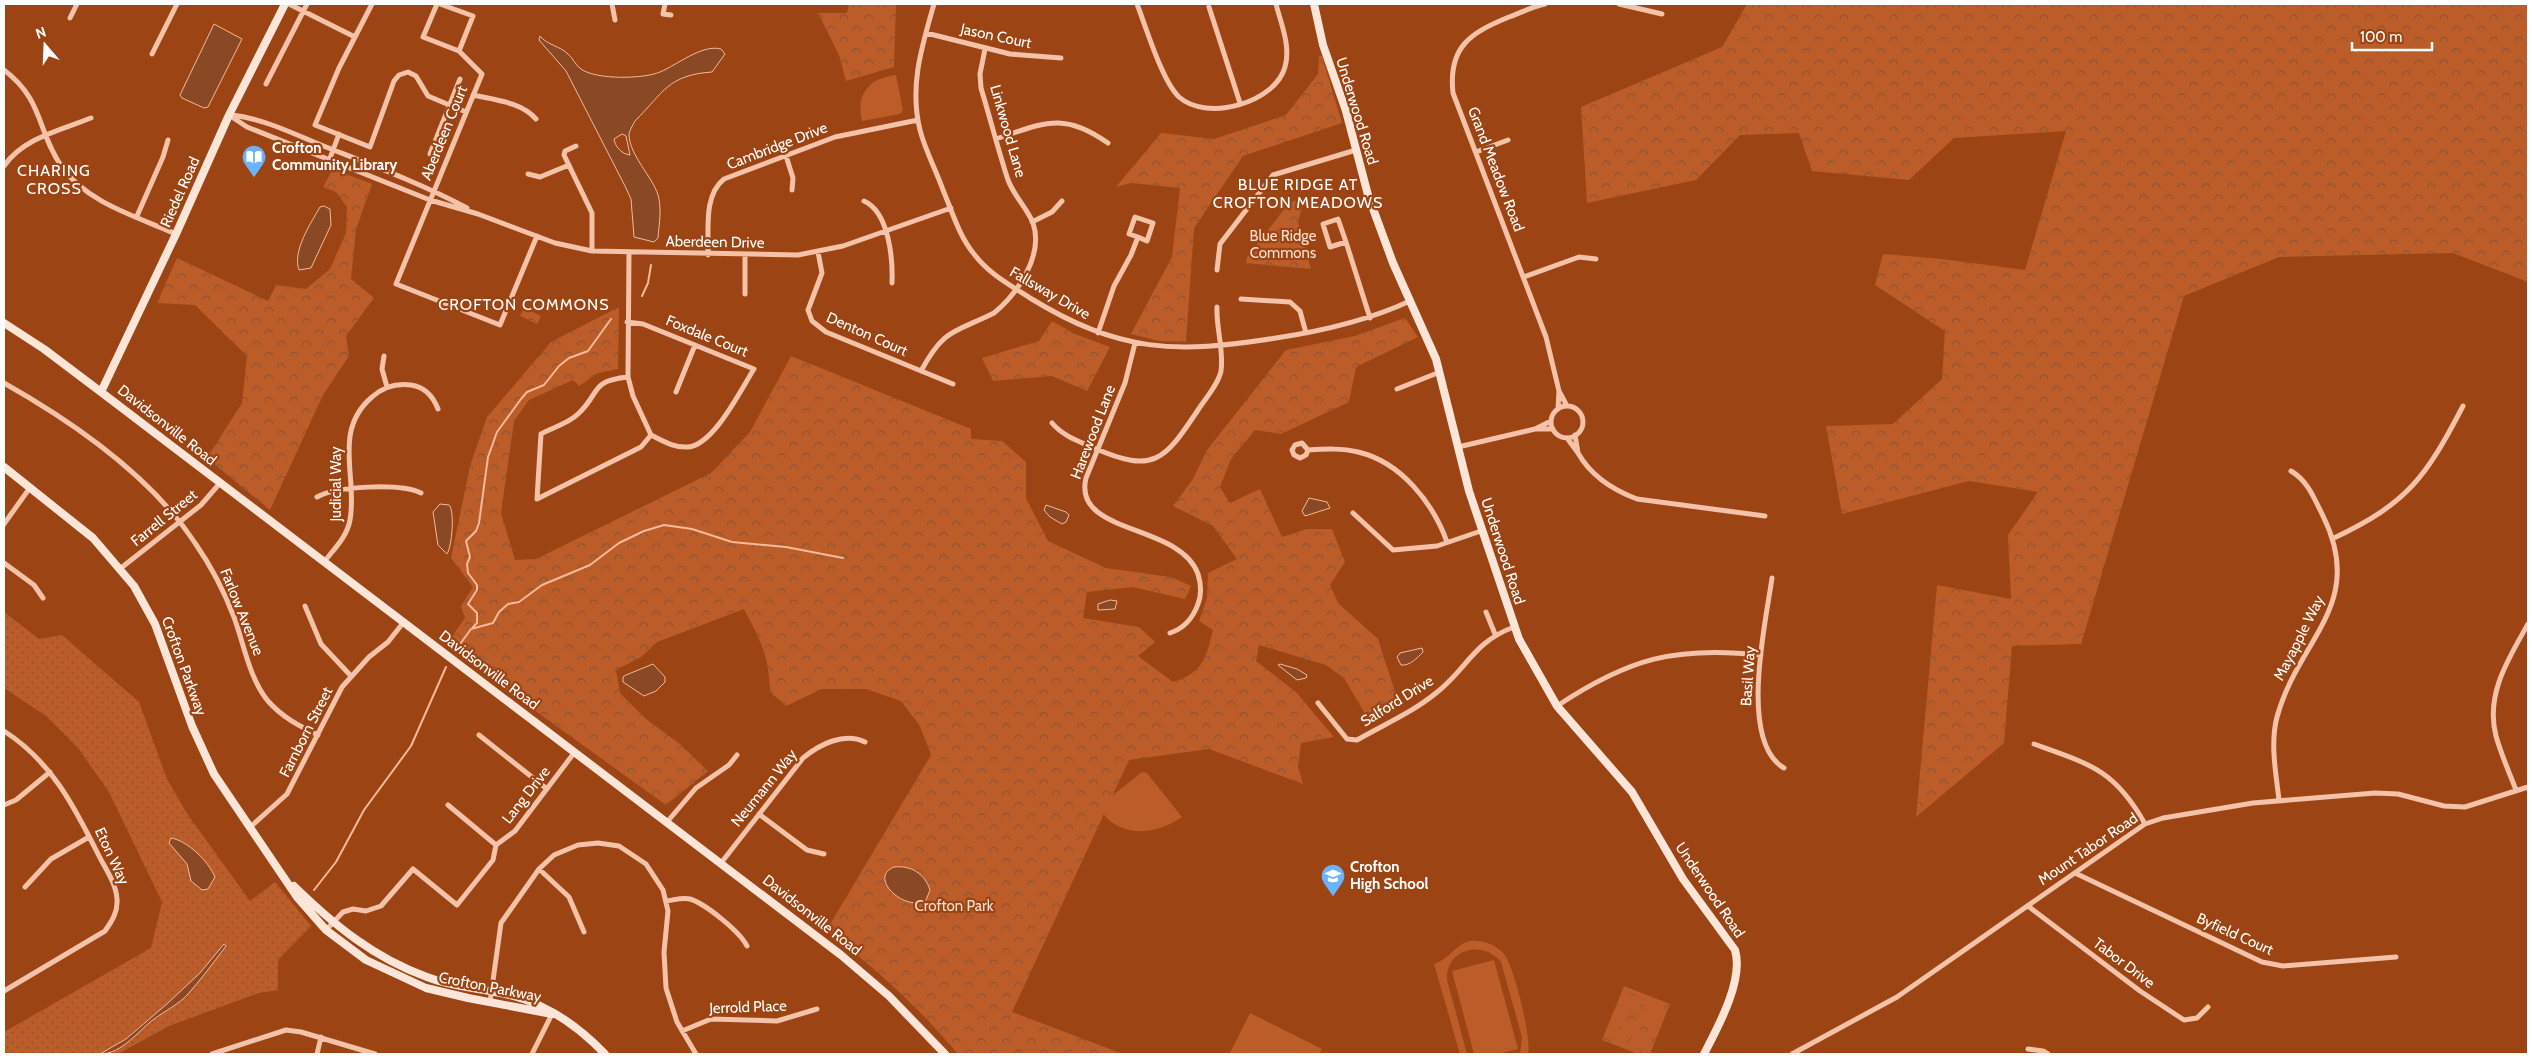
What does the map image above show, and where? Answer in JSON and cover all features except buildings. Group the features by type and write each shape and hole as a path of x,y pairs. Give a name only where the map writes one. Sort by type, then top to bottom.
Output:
{"street":[{"path":"70,18 77,4"},
{"path":"152,54 177,4"},
{"path":"287,4 355,37"},
{"name":"Riedel Road","path":"102,392 176,234 229,114 287,4"},
{"path":"266,84 307,4"},
{"path":"372,4 339,68 315,124 370,147 394,81 404,73 414,73 428,96 466,112"},
{"path":"436,4 423,37 459,51 473,16 440,4"},
{"path":"612,4 614,20"},
{"path":"665,4 663,14 671,15"},
{"name":"Fallsway Drive","path":"934,4 916,72 918,120 962,235 973,254 990,272 1016,289 1058,315 1098,333 1135,343 1172,348 1220,347 1306,333 1370,318 1410,301"},
{"path":"1137,4 1166,77 1179,97 1188,103 1206,109 1225,108 1256,98 1279,81 1285,66 1287,48 1276,4"},
{"name":"Underwood Road","path":"1314,4 1323,44 1346,111 1368,195 1393,263 1430,342 1440,372 1481,531 1514,627 1557,706 1632,792 1683,878 1735,950 1738,964 1735,982 1704,1054"},
{"name":"Grand Meadow Road","path":"1545,4 1480,30 1468,39 1460,49 1454,64 1452,78 1453,93 1546,337 1559,391 1567,406"},
{"path":"1620,4 1662,14"},
{"path":"1209,7 1240,103"},
{"name":"Jason Court","path":"926,33 985,49 1021,56 1061,58"},
{"name":"Linkwood Lane","path":"921,371 932,351 943,338 994,313 1016,289 1036,250 1036,233 1032,222 1009,181 980,80 985,49"},
{"name":"Aberdeen Court","path":"459,51 482,74 396,284 500,325 536,236"},
{"path":"4,70 27,92 40,115 61,166 77,184 99,199 176,234"},
{"path":"430,154 460,79"},
{"path":"473,94 520,107 530,112 536,120"},
{"name":"Aberdeen Drive","path":"229,114 252,117 434,191 478,214"},
{"name":"Aberdeen Drive","path":"229,114 248,127 430,200 478,214 536,236 592,251 745,256 798,255 818,252 951,208"},
{"path":"4,166 20,148 91,118"},
{"name":"Cambridge Drive","path":"708,255 710,201 716,188 730,176 840,136 918,120"},
{"path":"996,139 1043,124 1062,122 1089,129 1108,143"},
{"path":"329,161 339,134"},
{"path":"137,216 163,157 168,140"},
{"path":"1476,152 1508,140"},
{"path":"576,146 564,153 592,212 592,251"},
{"path":"1217,270 1220,244 1273,175 1356,150"},
{"path":"786,156 793,178 792,190"},
{"path":"528,174 540,177 569,165"},
{"path":"864,201 877,210 885,231 892,253 892,283"},
{"path":"1032,222 1052,212 1062,201"},
{"path":"1135,217 1153,223 1147,240 1138,237 1129,234 1135,217"},
{"path":"1346,242 1330,247 1323,224 1338,219 1346,242 1370,318"},
{"path":"1098,333 1114,286 1131,255 1138,237"},
{"name":"Denton Court","path":"818,252 822,272 808,310 815,324 826,332 953,384"},
{"path":"628,377 613,378 600,384 577,415 541,434 537,499 641,447 651,435 633,396 628,377 629,253"},
{"path":"745,256 745,294"},
{"path":"1524,277 1579,257 1596,260"},
{"path":"1241,298 1290,302 1300,311 1306,333"},
{"path":"1052,423 1065,435 1121,459 1149,460 1169,450 1175,445 1221,372 1217,307"},
{"name":"Foxdale Court","path":"628,322 643,324 754,369 730,408 703,441 691,447 679,447 651,435"},
{"name":"Davidsonville Road","path":"4,323 44,349 102,392 870,978 913,1018 945,1054"},
{"name":"Harewood Lane","path":"1135,343 1128,376 1084,484 1085,497 1094,510 1104,517 1174,545 1187,555 1196,569 1201,588 1197,607 1183,627 1170,633"},
{"path":"676,392 695,345"},
{"path":"384,356 382,369 387,387 403,384 418,387 432,398 438,409"},
{"path":"1397,389 1440,372"},
{"name":"Farlow Avenue","path":"4,383 56,415 118,461 149,488 180,522 217,579 261,690 286,718 318,735"},
{"name":"Judicial Way","path":"324,562 346,534 349,526 351,510 348,443 351,429 364,405 387,387"},
{"name":"Grand Meadow Road","path":"1558,409 1559,391"},
{"path":"1567,438 1575,435 1581,428 1581,415 1576,409 1567,406 1553,413 1551,421 1553,429 1558,435 1567,438 1598,477 1621,493 1638,499 1765,516"},
{"path":"2334,538 2373,519 2413,487 2439,453 2463,406"},
{"path":"1458,446 1535,428 1551,421"},
{"path":"1535,428 1553,429"},
{"path":"1575,435 1578,452"},
{"path":"1308,450 1336,449 1357,452 1386,464 1425,499 1436,515 1447,542"},
{"name":"Crofton Parkway","path":"4,467 29,489 94,538 121,568 142,598 155,624 201,748 228,798 307,910 326,930 359,955 405,979 447,994 552,1014"},
{"name":"Mayapple Way","path":"2279,800 2274,750 2277,719 2289,686 2329,611 2335,596 2339,569 2334,538 2307,484 2291,471"},
{"name":"Crofton Parkway","path":"4,473 29,489"},
{"name":"Farrell Street","path":"121,568 206,500 220,483"},
{"path":"316,497 329,492 350,489 401,487 421,493"},
{"path":"4,524 29,489"},
{"path":"1353,513 1393,550 1431,547 1481,531"},
{"path":"4,563 34,585 43,598"},
{"name":"Basil Way","path":"1772,578 1757,692 1761,730 1773,760 1784,768"},
{"path":"305,606 321,644 352,676"},
{"path":"1486,612 1495,634"},
{"name":"Farnborn Street","path":"249,828 287,794 332,704 352,676 369,657 388,642 403,623"},
{"path":"2516,790 2496,737 2493,714 2502,674 2528,624"},
{"name":"Salford Drive","path":"1318,703 1348,739 1357,740 1438,692 1480,646 1495,634 1514,627"},
{"path":"1557,706 1589,685 1616,671 1664,656 1716,651 1761,655"},
{"name":"Eton Way","path":"4,731 34,753 70,798 116,892 117,908 114,917 105,931 98,937 4,991"},
{"path":"479,736 547,789"},
{"name":"Neumann Way","path":"721,863 798,762 815,749 846,738 865,742"},
{"path":"2034,744 2103,772 2126,794 2145,824"},
{"name":"Lang Drive","path":"496,845 515,831 574,753"},
{"path":"667,822 696,788 729,765 737,754"},
{"path":"4,805 16,800 50,772"},
{"name":"Mount Tabor Road","path":"1792,1054 1897,997 2145,824 2176,815 2279,800 2387,793 2457,807 2474,805 2528,787"},
{"path":"326,930 332,922 347,910 366,911 381,906 413,869 457,905 493,860 496,845 448,805"},
{"path":"759,814 807,850 824,854"},
{"path":"25,886 51,859 90,837"},
{"path":"490,1002 501,923 540,869 554,855 578,845 598,843 619,846 636,856 653,872 666,901 668,928 664,952 666,988 672,1010 696,1054"},
{"path":"540,869 569,898 584,932"},
{"name":"Byfield Court","path":"2075,873 2262,962 2283,966 2396,958"},
{"name":"Crofton Parkway","path":"285,877 332,922 357,942 409,970 449,984 491,991 532,1002 574,1027 605,1054"},
{"path":"666,901 686,899 696,902 738,933 748,946"},
{"name":"Tabor Drive","path":"2028,906 2140,991 2184,1020 2198,1018 2208,1008"},
{"name":"Jerrold Place","path":"682,1031 710,1019 777,1021 817,1009"},
{"path":"532,1054 552,1014"},
{"path":"212,1054 278,1031 294,1030 375,1054"},
{"path":"317,1054 321,1038"},
{"path":"2028,1049 2043,1051 2048,1054"}],"green space":[{"path":"849,4 896,4 894,67 846,81 839,55 818,13 847,13"},
{"path":"1747,4 2528,4 2528,282 2453,253 2279,257 2184,296 2081,644 2012,646 2004,743 1916,817 1937,585 2011,599 2008,535 2038,492 1969,481 1842,514 1826,426 1893,424 1942,379 1945,331 1875,285 1883,254 1942,259 2025,270 2066,131 1954,138 1909,180 1812,171 1799,133 1740,135 1696,180 1587,203 1581,107 1722,47"},
{"path":"1319,56 1322,56 1342,123 1243,156 1194,228 1186,342 1159,341 1131,334 1172,257 1180,188 1131,183 1116,187 1161,133 1214,139 1286,115 1318,74"},
{"path":"896,75 903,110 900,114 862,121 861,103 866,89 878,80"},
{"path":"333,169 372,184 356,229 351,279 374,298 346,336 349,356 323,395 270,510 207,458 242,403 247,356 195,305 157,303 177,258 268,301 276,285 306,289 330,269 346,233 347,207 336,192 323,187"},
{"name":"Blue Ridge Commons","path":"1304,198 1298,222 1311,269 1246,263 1247,257 1290,202"},
{"name":"Crofton Park","path":"619,307 618,369 598,373 579,386 573,380 529,400 514,421 501,513 515,560 536,559 711,473 750,432 791,356 971,429 971,439 1002,441 1026,462 1026,498 1048,541 1106,568 1171,577 1191,586 1185,599 1133,587 1087,592 1083,618 1139,627 1155,642 1138,656 1173,682 1191,674 1197,669 1208,649 1213,630 1199,621 1207,598 1208,573 1237,559 1213,526 1173,506 1193,479 1207,450 1286,350 1355,336 1405,318 1418,337 1356,367 1349,402 1281,434 1255,430 1231,459 1220,487 1230,503 1260,489 1282,537 1307,529 1332,529 1345,562 1330,585 1338,603 1378,639 1398,701 1368,719 1344,678 1326,665 1259,645 1256,661 1296,692 1334,737 1301,743 1298,767 1303,784 1209,749 1129,760 1012,1012 1123,1054 958,1054 928,1020 896,989 826,931 931,755 920,726 901,701 866,689 822,689 786,706 770,692 766,658 744,609 657,642 641,657 616,670 620,693 646,719 680,744 708,771 666,805 445,646 465,618 461,606 473,587 451,558 470,466 487,417 551,342"},
{"path":"524,308 541,316 537,324 520,316"},
{"path":"1052,321 1075,334 1110,347 1087,391 1052,376 993,381 982,358 1039,341"},
{"path":"4,612 39,639 62,635 139,702 167,779 188,815 250,901 275,882 311,926 278,960 278,990 259,993 169,1026 118,1054 4,1054 4,1032 151,948 162,902 109,792 78,748 46,716 4,688"},
{"path":"1142,772 1147,773 1182,817 1160,828 1137,831 1116,825 1106,817 1098,807"},
{"path":"1469,941 1479,941 1493,945 1504,954 1508,961 1525,1019 1529,1046 1528,1054 1520,1054 1522,1037 1501,962 1485,951 1475,949 1458,955 1448,969 1447,980 1467,1054 1460,1054 1434,964"},
{"path":"1494,960 1518,1049 1497,1054 1474,1054 1452,971"},
{"path":"1624,986 1670,1004 1650,1054 1638,1054 1602,1040"},
{"path":"1624,991 1633,995 1625,1012 1617,1009"},
{"path":"1635,995 1644,999 1637,1016 1628,1013"},
{"path":"1646,1000 1654,1003 1647,1021 1639,1018"},
{"path":"1657,1004 1665,1008 1658,1025 1650,1022"},
{"path":"1250,1013 1322,1049 1319,1054 1230,1053"},
{"path":"1613,1018 1622,1022 1615,1039 1606,1036"},
{"path":"1625,1023 1633,1026 1625,1044 1617,1040"},
{"path":"1635,1027 1643,1030 1636,1048 1628,1045"},
{"path":"1646,1031 1654,1035 1647,1052 1639,1049"}],"shaded area":[{"path":"214,24 242,39 208,107 204,108 182,98 180,95"},
{"path":"540,36 565,51 577,66 588,73 608,77 632,77 653,74 698,52 714,48 721,49 725,54 712,72 685,77 668,87 635,121 630,132 630,143 633,151 658,195 660,216 658,238 654,242 634,237 631,199 626,188 566,71 539,40","holes":["622,134 626,136 630,155 619,150 614,139"]},
{"path":"324,206 330,209 331,225 311,268 299,270 298,254 300,246 320,207"},
{"path":"1309,498 1327,502 1330,508 1305,516 1302,511"},
{"path":"440,504 449,505 452,514 451,537 447,554 438,545 433,512"},
{"path":"1046,505 1066,512 1069,515 1066,522 1062,524 1050,517 1044,510"},
{"path":"1110,600 1117,601 1115,609 1098,610 1098,604"},
{"path":"1422,648 1423,652 1416,659 1401,665 1397,657 1400,653"},
{"path":"653,664 665,677 665,682 656,691 644,696 623,682 623,677 626,675"},
{"path":"1278,665 1297,669 1307,675 1306,678 1297,680"},
{"path":"171,838 191,847 208,865 215,877 208,889 202,890 191,881 187,864 169,843"},
{"path":"894,867 912,869 925,879 930,890 926,900 918,903 909,902 892,892 887,886 885,879 887,872"},
{"path":"224,944 226,946 184,998 154,1019 123,1046 108,1053 100,1054 126,1039 168,1003 200,973"}],"waterway":[{"path":"642,296 648,283 651,265"},
{"path":"473,627 477,623 477,613 468,604 477,590 477,585 468,573 467,564 470,557 466,541 476,531 479,523 488,457 497,432 527,392 544,385 559,366 569,358 588,351 611,319"},
{"path":"455,651 471,629 493,623 499,612 508,604 519,602 542,585 590,565 619,543 644,531 664,525 692,529 732,542 786,547 843,558"},
{"path":"314,890 336,862 364,810 411,746 446,667"}],"place":[{"name":"Crofton Community Library","path":"254,178"},
{"name":"Crofton High School","path":"1333,897"}],"district":[{"name":"CHARING CROSS","path":"54,179"},
{"name":"BLUE RIDGE AT CROFTON MEADOWS","path":"1298,193"},
{"name":"CROFTON COMMONS","path":"524,304"}]}
